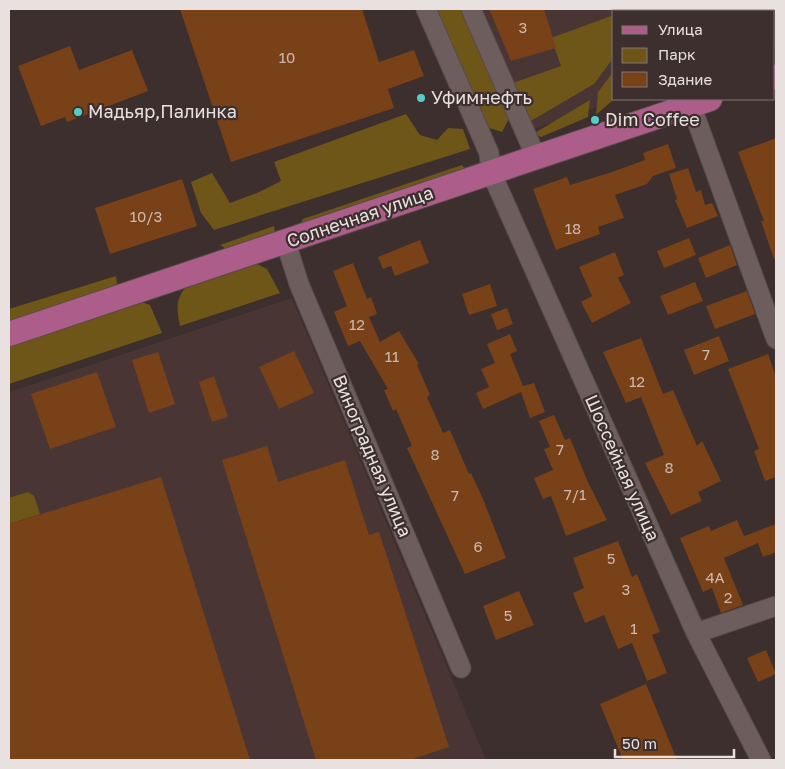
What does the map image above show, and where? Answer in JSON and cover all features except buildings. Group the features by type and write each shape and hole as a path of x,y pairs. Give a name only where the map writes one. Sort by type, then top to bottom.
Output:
{"main road":[{"name":"Солнечная улица","path":"9,334 286,243 701,102"}],"street":[{"name":"Шоссейная улица","path":"426,9 489,153 491,172 696,634 761,760"},
{"path":"471,9 536,157"},
{"path":"701,102 776,340"},
{"name":"Виноградная улица","path":"286,243 299,284 462,668"},
{"path":"696,634 776,606"}],"shaded area":[{"path":"477,9 776,9 775,44 775,10 612,10 612,100 617,100 528,131"},
{"path":"292,298 486,760 9,760 9,392"}],"green space":[{"path":"434,9 462,9 510,117 502,132 486,127"},
{"path":"612,16 612,60 594,84 529,122 513,83 561,66 551,38"},
{"path":"612,74 613,100 596,115 598,92"},
{"path":"590,100 588,117 541,137 533,134"},
{"path":"406,114 420,135 437,140 448,128 463,129 470,149 214,230 201,213 191,182 212,173 230,203 257,193 281,181 274,162"},
{"path":"462,165 466,170 299,227 303,219"},
{"path":"274,226 275,232 271,239 228,250 220,245"},
{"path":"257,264 267,269 280,293 180,326 178,306 185,288"},
{"path":"116,276 117,283 114,288 9,322 9,309"},
{"path":"139,301 150,305 162,333 9,384 9,343"},
{"path":"28,492 34,496 40,514 9,524 9,498"}],"place":[{"name":"Уфимнефть","path":"421,98"},
{"name":"Мадьяр,Палинка","path":"78,112"},
{"name":"Dim Coffee","path":"595,120"}]}
